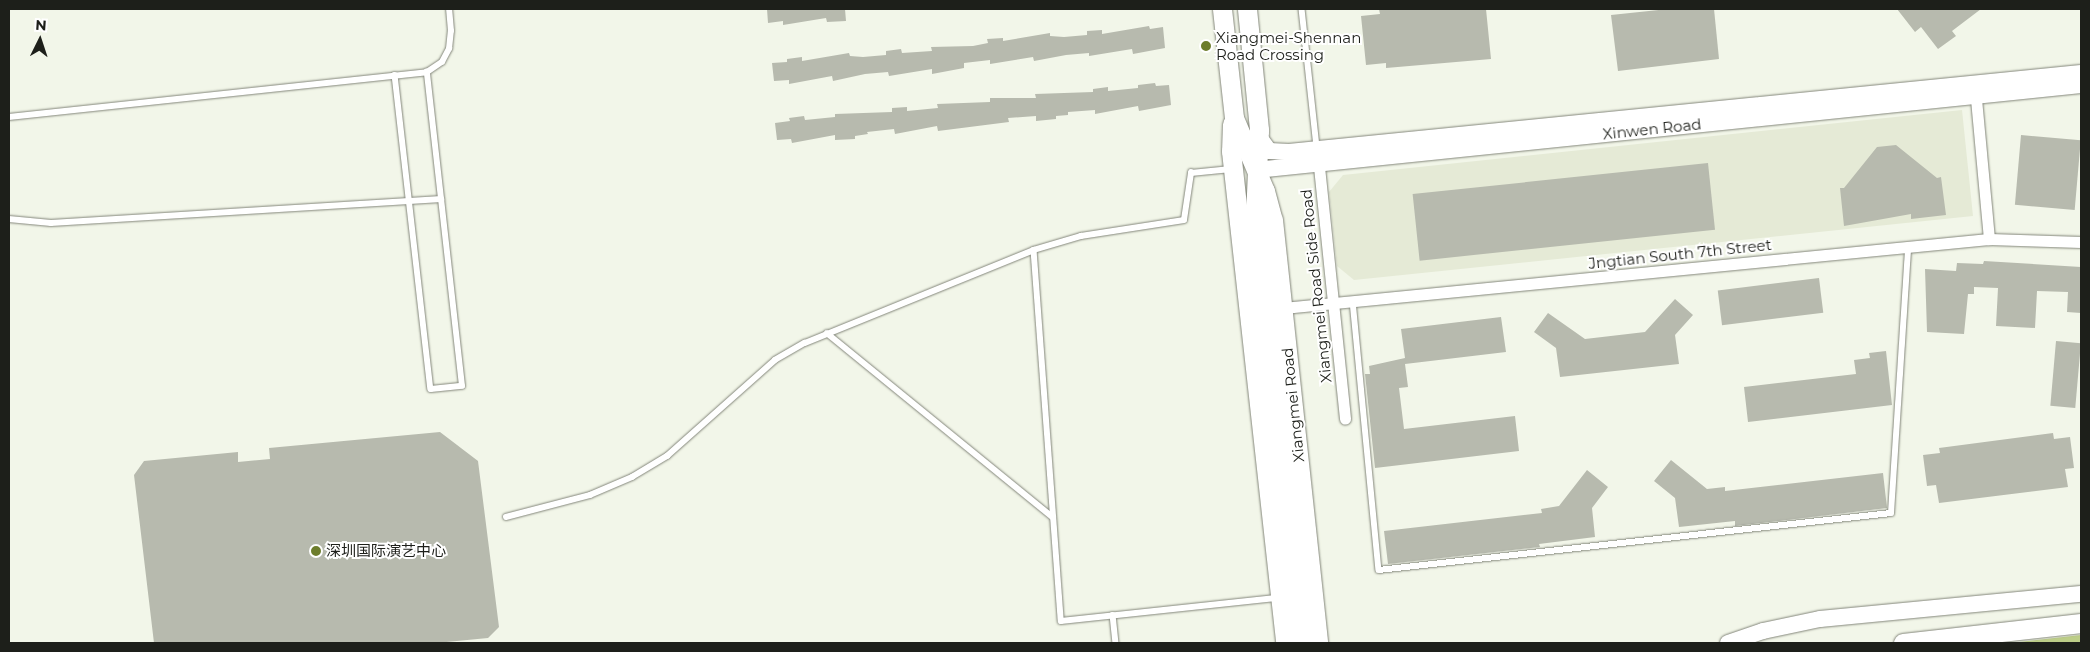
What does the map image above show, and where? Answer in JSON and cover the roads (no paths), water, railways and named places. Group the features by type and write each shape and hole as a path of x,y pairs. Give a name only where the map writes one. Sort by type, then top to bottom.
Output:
{"main road":[{"name":"Xiangmei Road","path":"1222,9 1234,118 1256,170 1273,220 1318,643"},
{"name":"Xiangmei Road","path":"1246,9 1259,137 1255,214 1300,636"},
{"path":"1234,118 1230,138 1233,169 1285,643"},
{"path":"1903,643 2081,623"},
{"path":"1300,636 1313,643"}],"street":[{"name":"Xinwen Road","path":"1256,170 1318,156 1975,88 2081,73"},
{"name":"Xinwen Road","path":"1975,88 2081,85"},
{"path":"1975,88 1989,240"},
{"path":"1259,137 1269,151 1282,152"},
{"name":"Xinwen Road","path":"1256,170 1267,157 1282,152 1318,156"},
{"name":"Xiangmei Road Side Road","path":"1318,156 1345,419"},
{"name":"Jngtian South 7th Street","path":"1283,308 1989,240 2081,242"},
{"path":"1728,643 1763,631 1820,619 2081,594"}],"lane":[{"path":"9,117 427,72 442,62 448,49 452,31 449,9"},
{"path":"1302,9 1318,156"},
{"path":"395,75 431,389 462,386 427,72"},
{"path":"506,517 590,495 632,477 667,456 775,360 827,334 1034,250 1081,236 1184,220 1191,173 1233,169"},
{"path":"9,215 12,220 51,223 441,199"},
{"path":"1353,301 1379,570 1890,513 1908,247"},
{"path":"1034,250 1061,621 1281,597"},
{"path":"827,334 1053,517"},
{"path":"1113,615 1116,643"}],"place":[{"name":"Xiangmei-Shennan Road Crossing","path":"1206,46"},
{"name":"深圳国际演艺中心","path":"316,551"}]}
